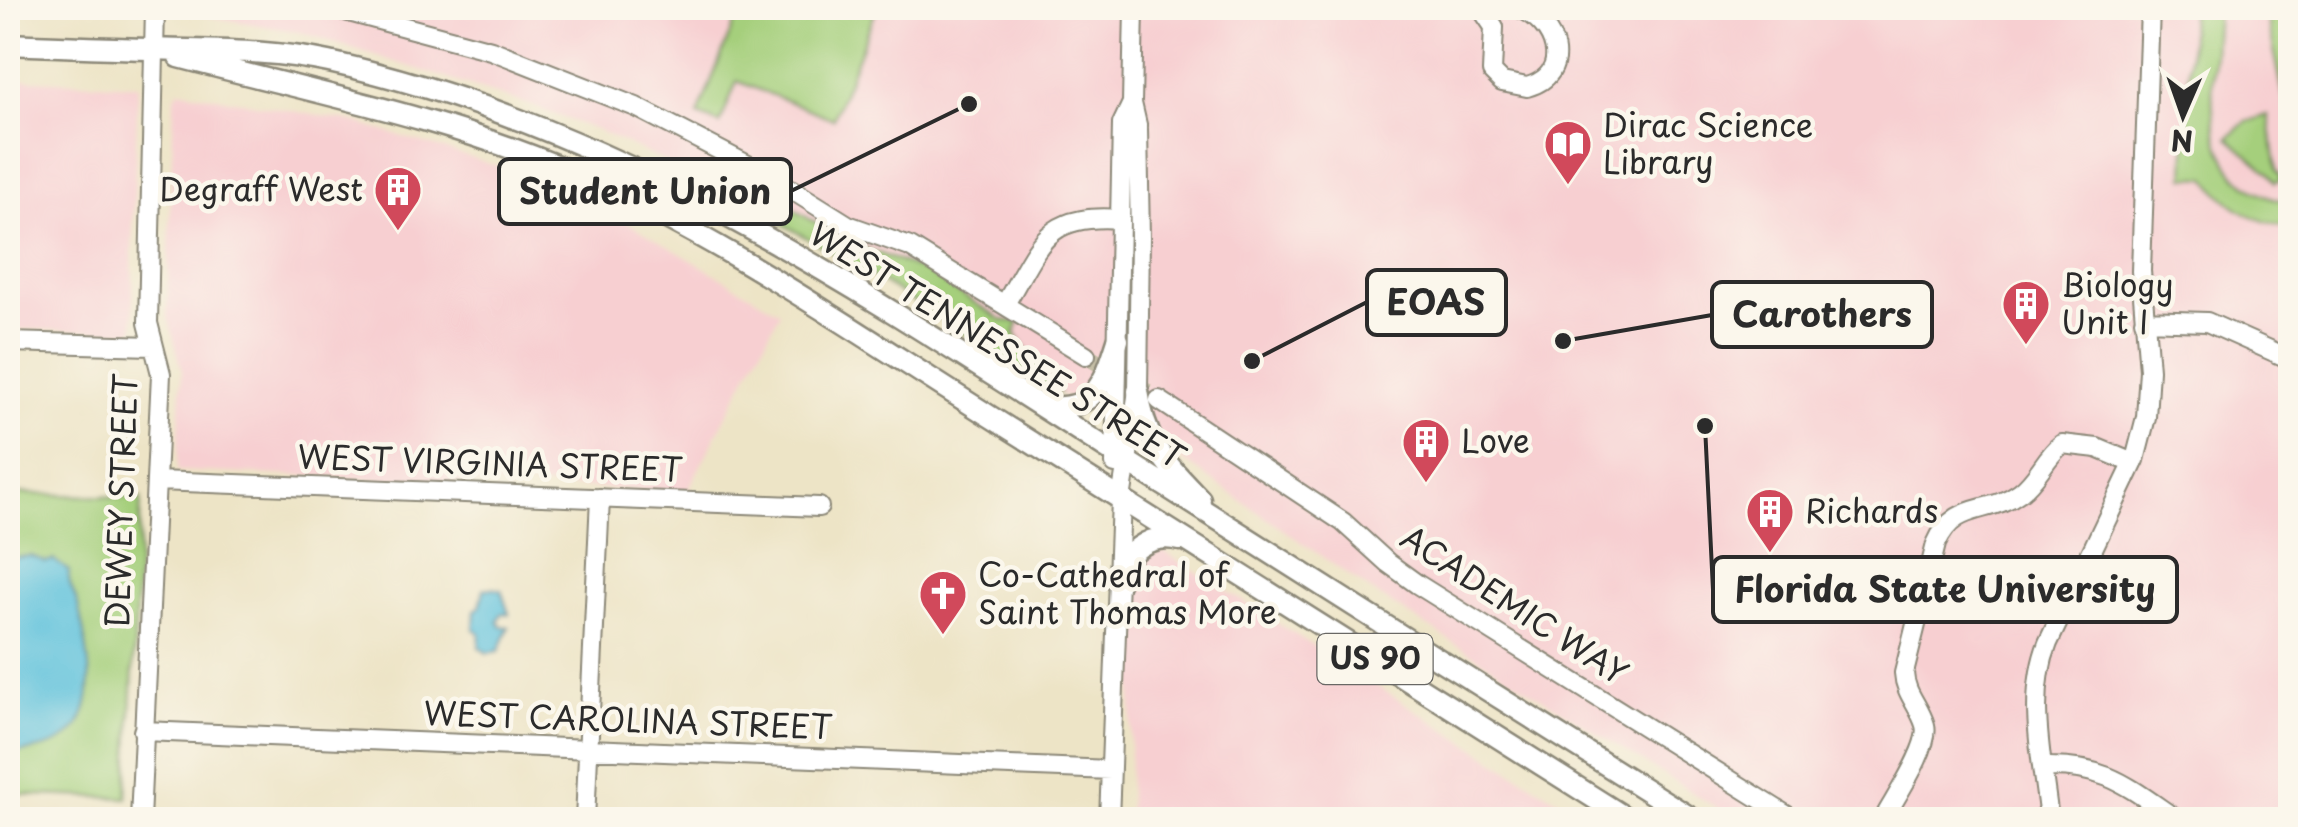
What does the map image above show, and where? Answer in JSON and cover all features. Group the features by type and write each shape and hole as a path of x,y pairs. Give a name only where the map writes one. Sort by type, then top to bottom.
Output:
{"main road":[{"name":"WEST TENNESSEE STREET","path":"8,44 270,52 330,62 419,86 546,131 642,172 722,213 906,320 1694,820"},
{"name":"WEST TENNESSEE STREET","path":"153,50 445,125 594,182 702,237 1630,820"},
{"path":"1036,403 1066,407 1088,400 1103,379 1118,340"},
{"path":"1138,391 1155,450 1222,522"},
{"path":"1118,584 1129,558 1150,540 1171,538 1194,545"}],"street":[{"name":"DEWEY STREET","path":"140,820 162,374 148,310 155,8"},
{"path":"334,8 480,47 636,108 754,167 848,225 910,247 1086,355"},
{"path":"1121,458 1138,391 1134,8"},
{"path":"1481,8 1494,28 1492,72 1502,82 1526,87 1548,74 1554,47 1552,35 1542,20 1519,8"},
{"path":"2048,820 2038,700 2044,654 2133,463 2148,399 2141,271 2150,8"},
{"path":"1110,820 1121,499 1118,340 1122,124 1132,103"},
{"path":"1005,304 1043,242 1059,225 1083,217 1120,219"},
{"path":"2144,320 2208,322 2290,359"},
{"path":"8,342 153,346"},
{"name":"ACADEMIC WAY","path":"1158,400 1343,522 1388,564 1417,584 1794,820"},
{"path":"1883,820 1925,741 1925,725 1908,694 1904,672 1936,544 1945,526 1963,514 2017,495 2062,444 2091,446 2133,463"},
{"name":"WEST VIRGINIA STREET","path":"158,481 819,507"},
{"path":"585,820 600,498"},
{"name":"WEST CAROLINA STREET","path":"142,732 1111,770"},
{"path":"2044,767 2084,768 2107,774 2177,820"}],"shaded area":[{"path":"178,8 2290,8 2290,819 1734,819 1374,593 1180,458 1060,394 868,273 708,182 599,131 524,103 304,33"},
{"path":"8,79 138,85 131,332 8,329"},
{"path":"178,90 354,122 501,167 630,224 780,312 687,492 177,471 182,369 167,314 174,100"},
{"path":"1163,551 1588,819 1128,819 1136,580 1148,556"}],"green space":[{"path":"740,8 860,8 875,13 833,119 737,81 720,124 698,115"},
{"path":"2191,8 2217,8 2212,98 2222,153 2236,175 2258,192 2290,202 2290,227 2243,212 2207,178 2185,177"},
{"path":"2265,8 2290,8 2290,125"},
{"path":"2268,115 2282,179 2275,183 2269,173 2228,138 2246,122"},
{"path":"743,179 843,239 926,272 1002,320 1019,322 1015,334 1060,394 868,273 734,196"},
{"path":"8,493 141,498 127,798 8,794"}],"water":[{"path":"31,556 46,562 54,560 69,571 86,643 88,699 75,730 61,741 8,753 8,558"},
{"path":"484,589 501,590 509,614 502,613 498,621 509,627 499,651 487,653 479,647 480,633 474,629 475,610 480,607"}],"tunnel":[{"path":"1086,355 1159,400"}],"place":[{"name":"Student Union","path":"969,104"},
{"name":"Dirac Science Library","path":"1568,186"},
{"name":"Degraff West","path":"398,232"},
{"name":"Carothers","path":"1563,341"},
{"name":"Biology Unit I","path":"2026,346"},
{"name":"EOAS","path":"1252,361"},
{"name":"Florida State University","path":"1705,426"},
{"name":"Love","path":"1426,484"},
{"name":"Richards","path":"1770,554"},
{"name":"Co-Cathedral of Saint Thomas More","path":"943,636"}]}
